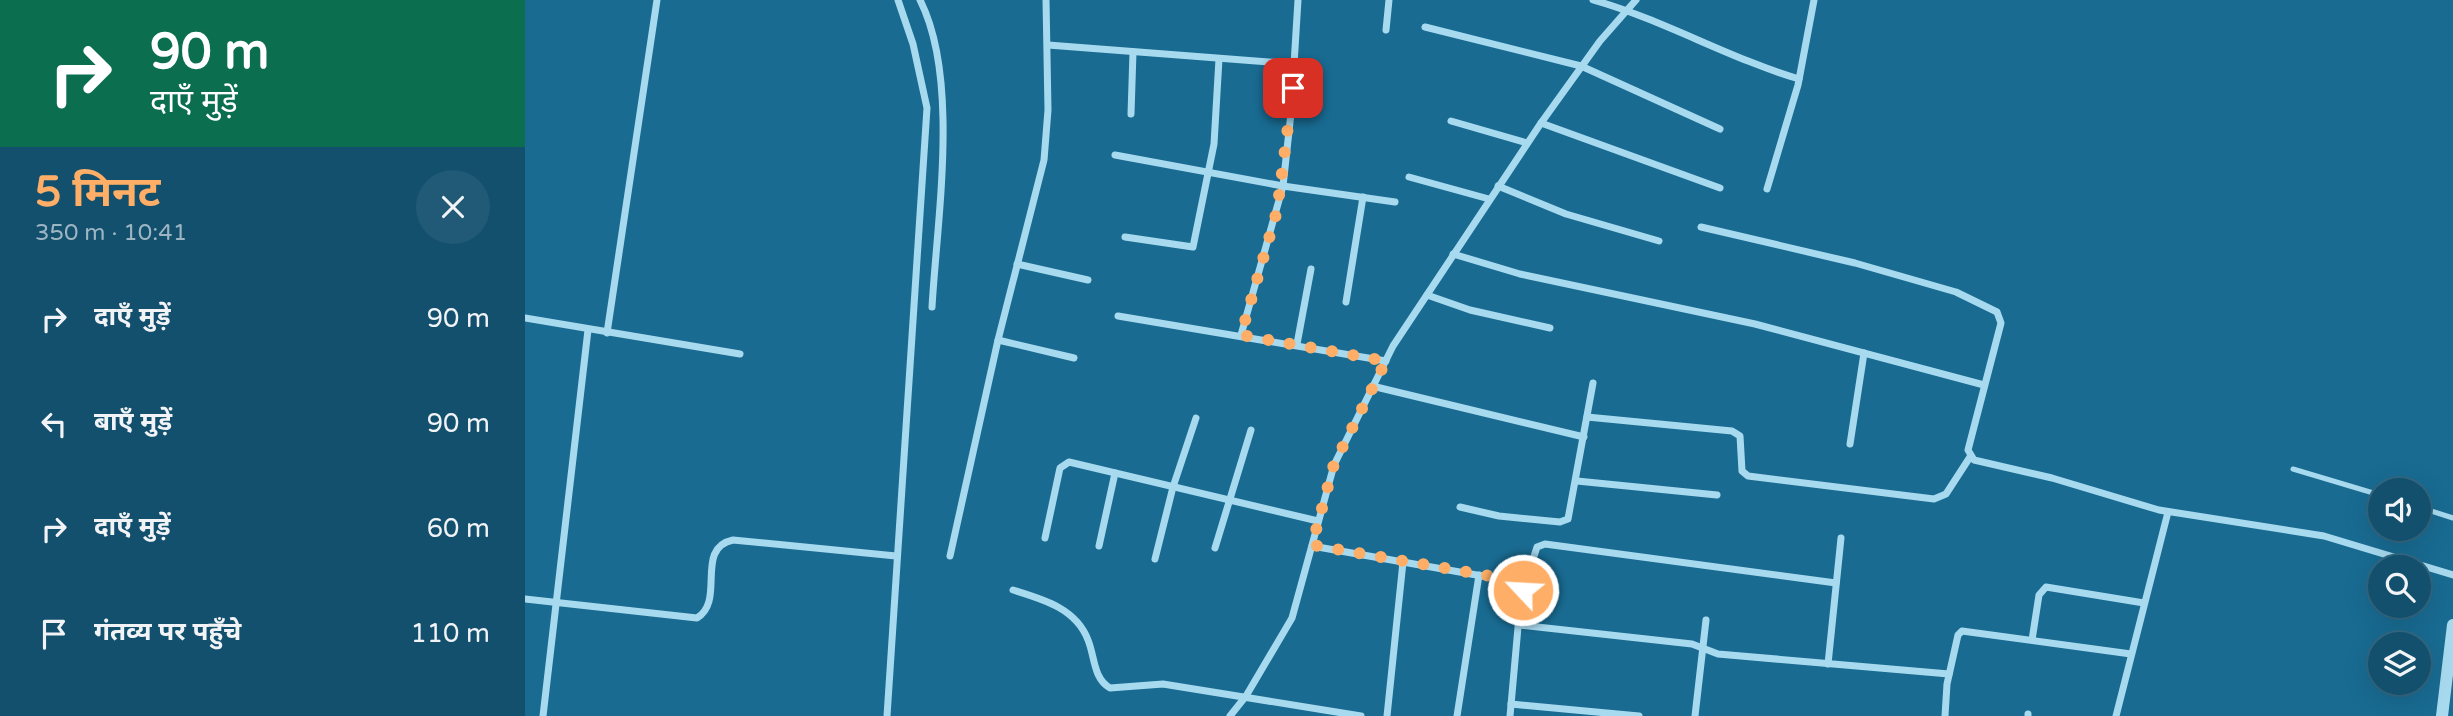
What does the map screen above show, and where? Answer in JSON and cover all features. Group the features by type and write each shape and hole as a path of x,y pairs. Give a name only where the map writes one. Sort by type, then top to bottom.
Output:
{"street":[{"path":"607,334 657,0"},
{"path":"887,716 927,108 913,44 898,0"},
{"path":"919,0 926,13 937,56 943,96 932,307"},
{"path":"950,555 998,340 1044,160 1048,110 1046,0"},
{"path":"1241,335 1283,186 1298,0"},
{"path":"1386,30 1389,0"},
{"path":"1593,0 1627,9 1699,43 1799,79"},
{"path":"1230,716 1246,696 1292,618 1334,464 1386,361 1527,143 1581,66 1636,0"},
{"path":"1767,189 1799,79 1814,0"},
{"path":"1425,27 1581,66 1720,129"},
{"path":"1048,44 1294,64"},
{"path":"1131,114 1133,52"},
{"path":"1125,237 1193,247 1214,144 1219,59"},
{"path":"1451,121 1527,143"},
{"path":"1541,123 1720,188"},
{"path":"1115,155 1283,186 1395,202"},
{"path":"1409,177 1489,199"},
{"path":"1497,187 1566,214 1658,242"},
{"path":"1346,302 1363,197"},
{"path":"1587,417 1732,431 1740,436 1742,471 1748,476 1934,499 1946,494 1970,457 1969,444 2001,324 2001,317 1991,308 1956,292 1855,263 1701,228"},
{"path":"1453,254 1520,274 1755,324 1984,385"},
{"path":"1017,264 1088,280"},
{"path":"1297,344 1311,269"},
{"path":"1427,295 1470,310 1550,328"},
{"path":"1118,316 1386,361"},
{"path":"525,318 607,334 740,354"},
{"path":"543,716 588,330"},
{"path":"998,340 1074,358"},
{"path":"1850,444 1864,352"},
{"path":"1460,507 1499,516 1565,522 1570,516 1593,383"},
{"path":"1372,386 1584,436"},
{"path":"1155,559 1173,487 1196,418"},
{"path":"1215,548 1251,430"},
{"path":"1970,457 2168,512 2323,536 2453,575"},
{"path":"1045,538 1063,464 1069,462 1318,521"},
{"path":"1098,546 1115,473"},
{"path":"1577,481 1717,495"},
{"path":"2116,716 2168,512"},
{"path":"1828,664 1842,538"},
{"path":"525,599 697,618 709,606 717,547 733,540 896,556"},
{"path":"1510,716 1524,587 1537,547 1545,544 1836,583"},
{"path":"1312,545 1519,581 1524,587"},
{"path":"1387,716 1403,562"},
{"path":"1457,716 1479,575"},
{"path":"2032,640 2039,595 2046,587 2144,603"},
{"path":"1013,590 1047,601 1079,624 1088,638 1098,675 1110,688 1150,683 1361,716"},
{"path":"1695,716 1706,620"},
{"path":"1519,625 1692,645 1718,654 1949,674"},
{"path":"2442,716 2453,625"},
{"path":"1945,716 1949,674 1958,635 1962,631 2131,654"},
{"path":"1511,704 1639,716"}],"lane":[{"path":"2293,468 2368,491"},
{"path":"2431,511 2453,518"}],"route":[{"path":"1293,88 1283,186 1241,335 1386,361 1334,464 1312,545 1519,581 1524,587 1523,590"}]}
